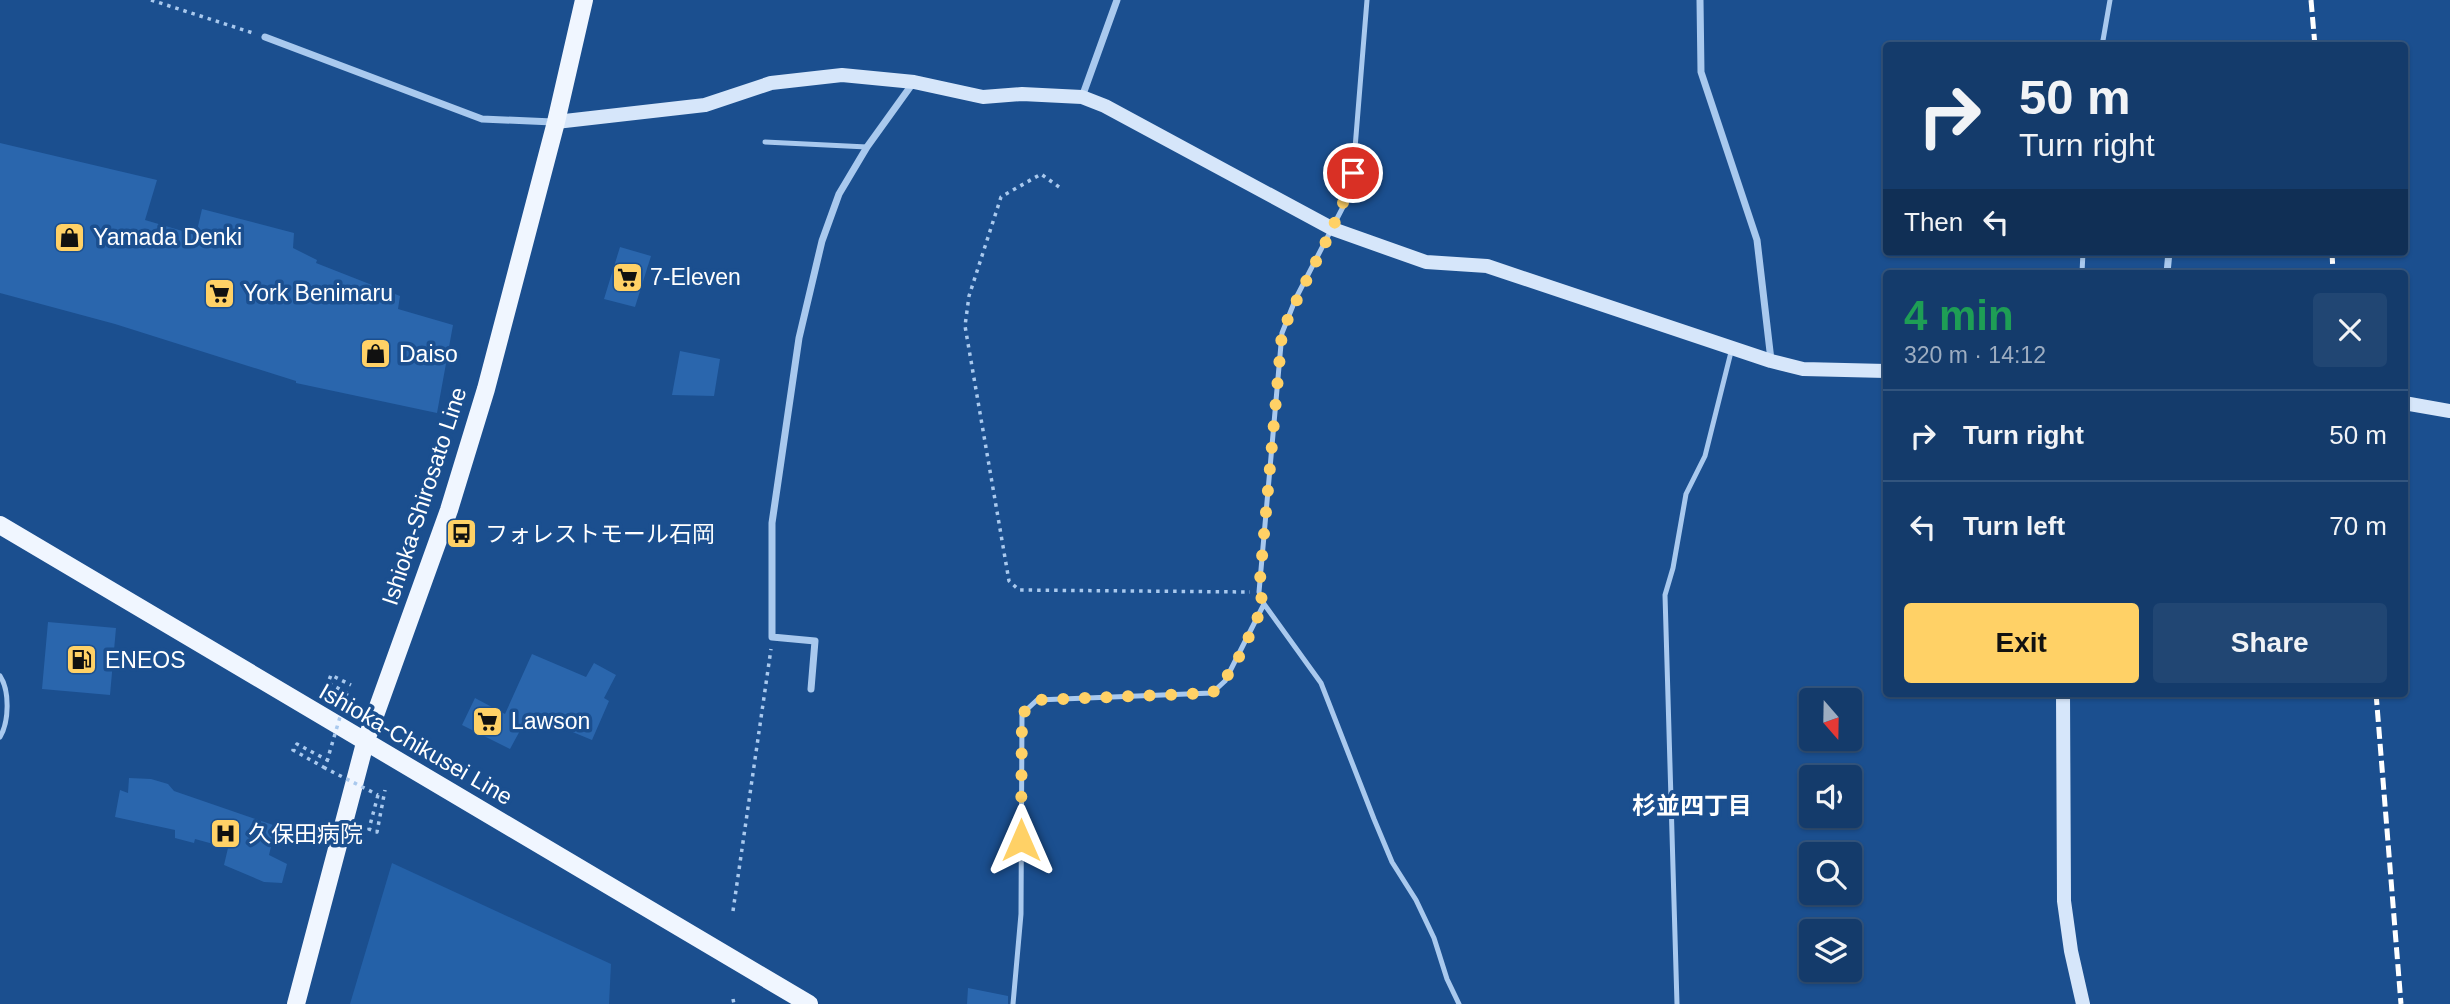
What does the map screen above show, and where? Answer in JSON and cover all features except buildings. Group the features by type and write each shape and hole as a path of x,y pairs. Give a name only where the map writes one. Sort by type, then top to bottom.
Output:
{"main road":[{"name":"Ishioka-Shirosato Line","path":"296,1004 365,743 449,510 479,413 556,122 584,0"},
{"name":"Ishioka-Chikusei Line","path":"0,525 809,1004"}],"street":[{"path":"1082,97 1117,0"},
{"path":"1700,0 1701,72 1757,240 1771,361"},
{"path":"265,37 482,118 556,122 705,105 771,83 842,75 914,82 983,97 1022,94 1082,97 1105,106 1333,229 1426,262 1487,266 1771,361 1803,369 1883,371"},
{"path":"811,689 815,641 772,637 772,523 799,338 822,241 839,194 867,147 914,82"},
{"path":"2408,403 2450,411"},
{"path":"2063,697 2064,901 2071,951 2083,1004"}],"lane":[{"path":"1367,0 1353,173 1344,205 1296,298 1282,333 1259,592 1264,604 1321,683 1392,862 1416,900 1434,938 1447,979 1459,1004"},
{"path":"2103,42 2110,0"},
{"path":"765,142 867,147"},
{"path":"1677,1004 1671,882 1665,595 1673,568 1686,494 1705,456 1732,348"},
{"path":"1013,1004 1021,914 1022,714 1037,700 1212,693 1225,681 1264,604"},
{"path":"0,676 6,713 0,737"}],"path":[{"path":"151,0 265,37"},
{"path":"1059,187 1041,174 1001,197 976,275 965,326 1009,582 1019,590 1259,592"},
{"path":"733,911 772,637"},
{"path":"325,768 347,693 328,682 331,675 351,685"},
{"path":"331,762 297,744 293,750 378,795 369,830 377,832 384,790"}],"shaded area":[{"path":"392,863 611,964 609,1004 350,1004"}],"railway":[{"path":"2311,0 2315,42"},
{"path":"2332,256 2333,270"},
{"path":"2376,697 2401,1004"}],"place":[{"name":"Yamada Denki","path":"70,237"},
{"name":"7-Eleven","path":"627,277"},
{"name":"York Benimaru","path":"220,293"},
{"name":"Daiso","path":"376,354"},
{"name":"フォレストモール石岡","path":"462,534"},
{"name":"ENEOS","path":"82,660"},
{"name":"Lawson","path":"488,721"},
{"name":"久保田病院","path":"225,834"}],"district":[{"name":"杉並四丁目","path":"1692,806"}],"route":[{"path":"1021,840 1022,714 1037,700 1212,693 1225,681 1264,604 1259,592 1282,333 1296,298 1344,205 1353,173"}]}
